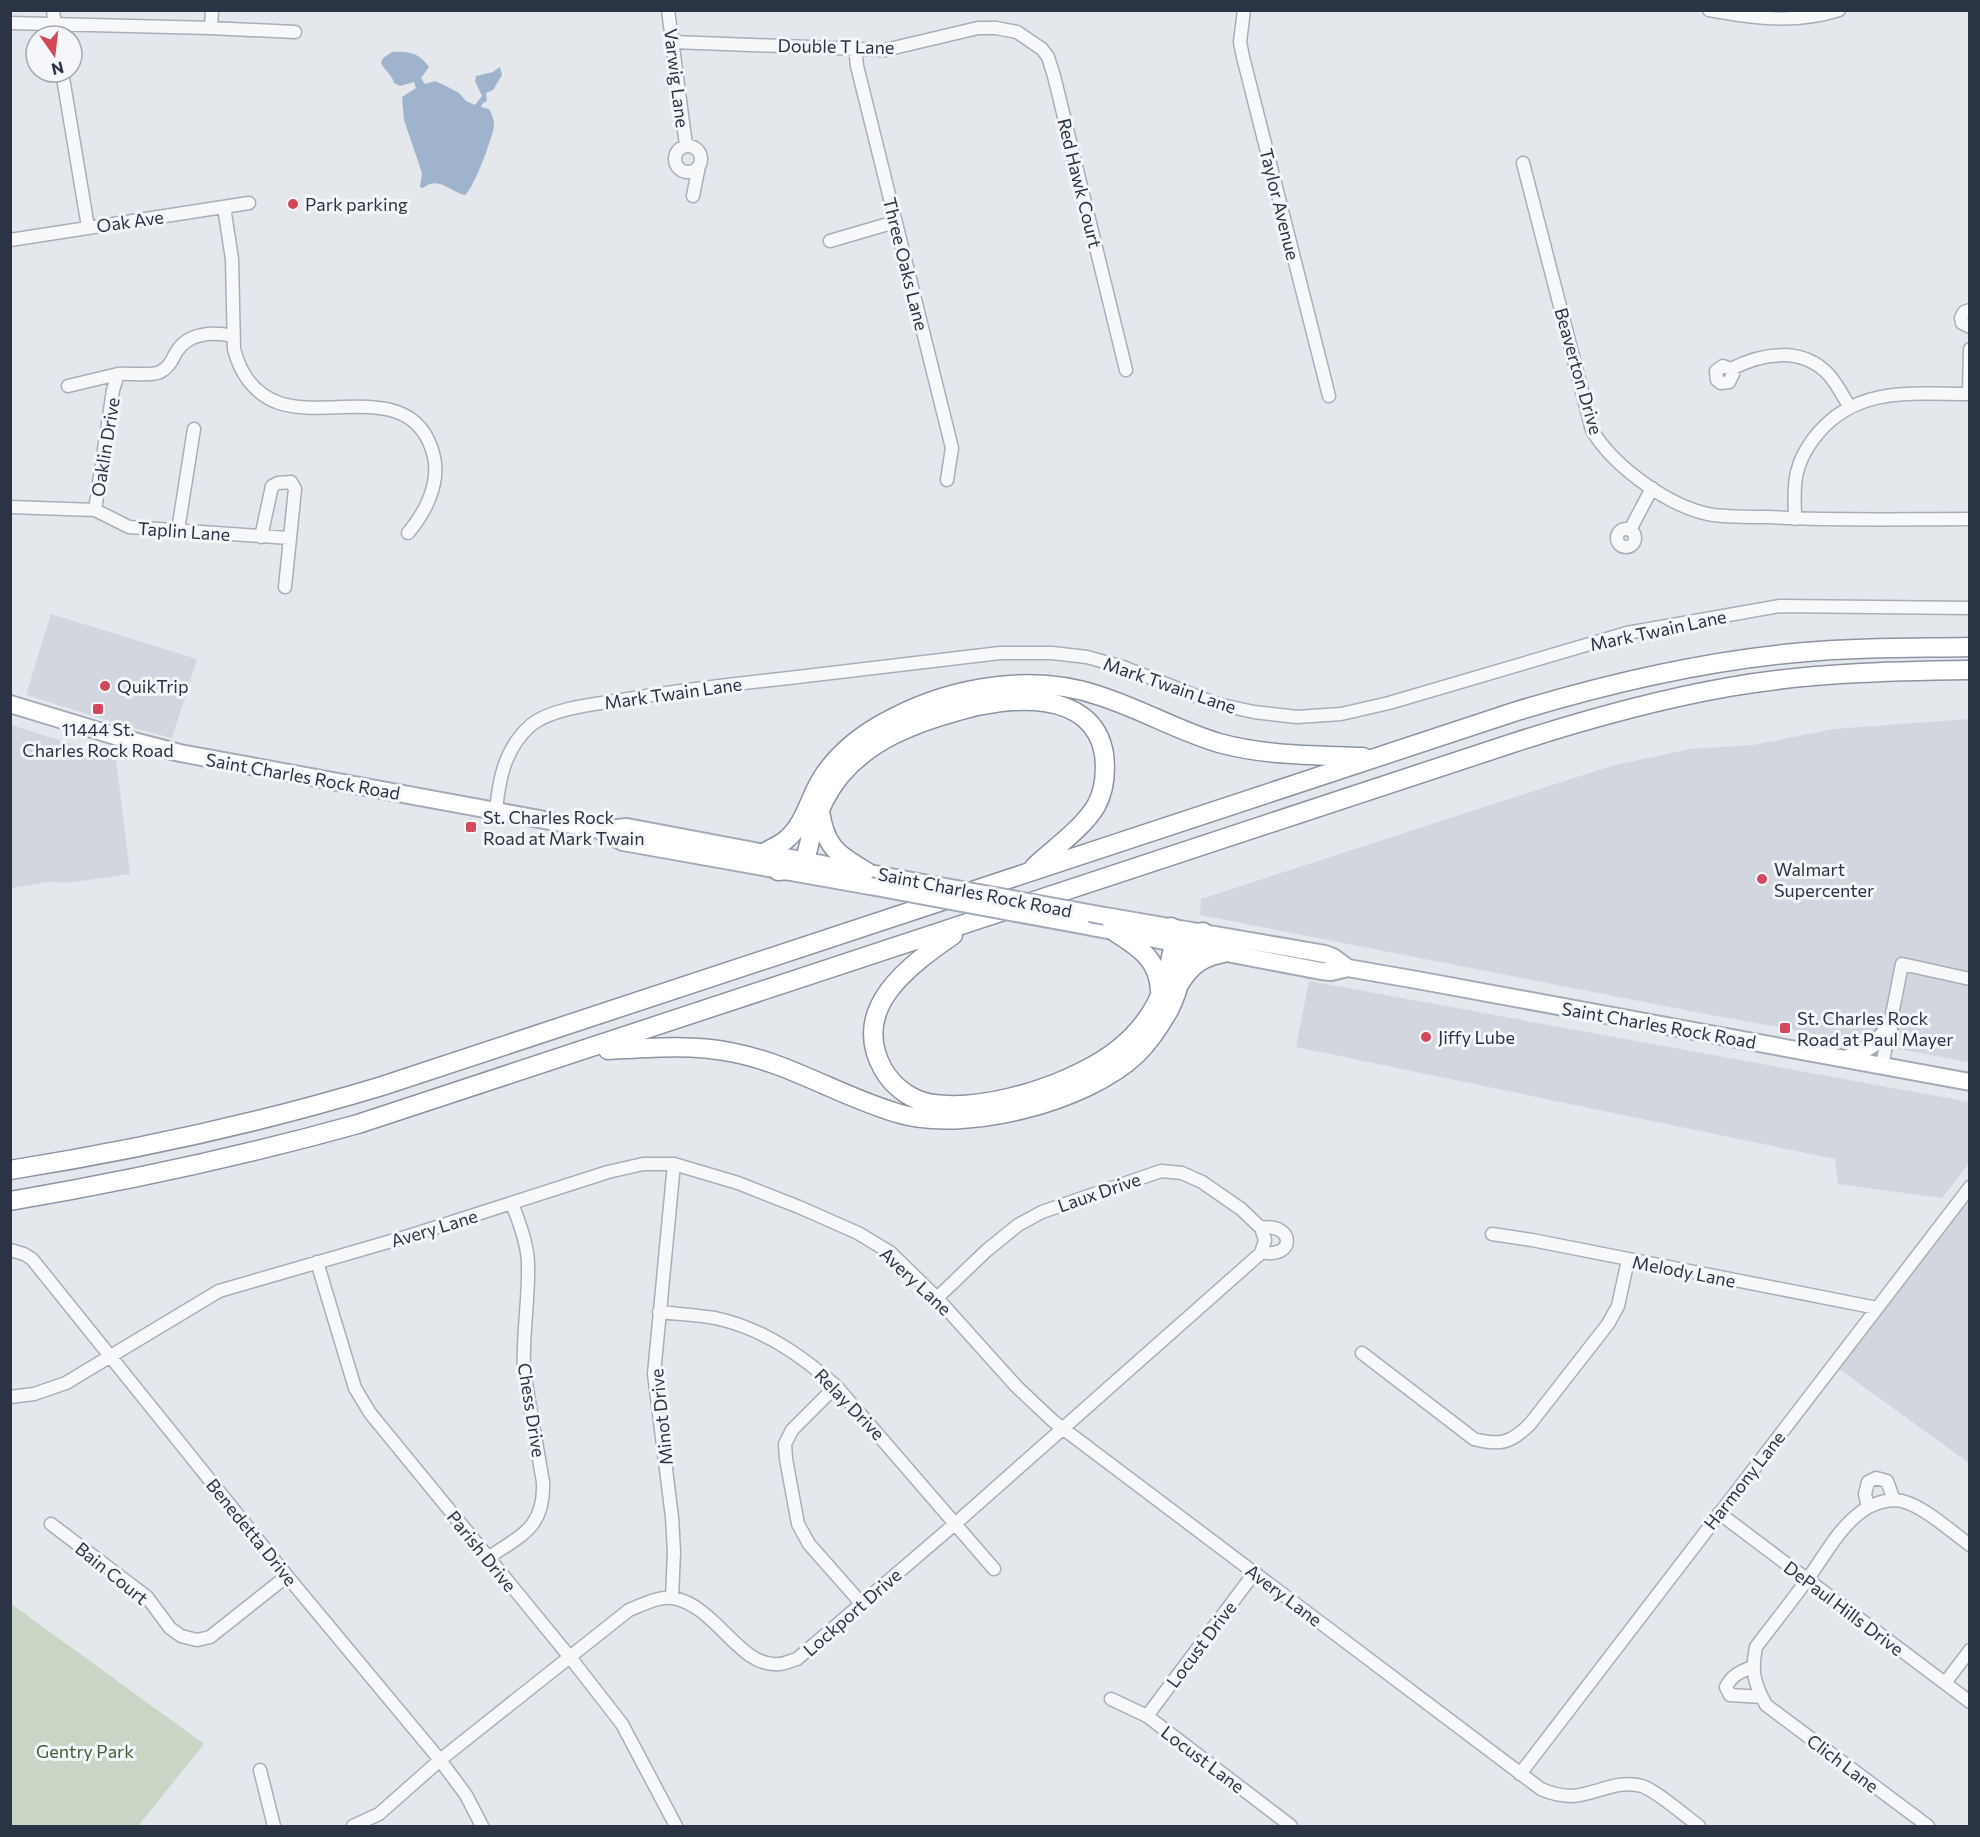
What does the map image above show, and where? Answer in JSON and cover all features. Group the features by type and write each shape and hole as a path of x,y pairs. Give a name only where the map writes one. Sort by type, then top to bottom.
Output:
{"highway":[{"path":"10,1170 185,1138 333,1101 1566,696 1666,671 1716,663 1819,651 1970,647"},
{"path":"10,1201 176,1171 294,1142 400,1111 1513,743 1628,708 1730,687 1779,680 1882,671 1970,670"},
{"path":"765,852 788,838 801,820 824,774 854,742 872,729 927,703 956,694 1018,684 1076,688 1218,742 1250,750 1374,758"},
{"path":"778,871 791,870 801,865 820,809 835,783 854,761 880,742 931,718 992,703 1049,702 1067,707 1080,714 1093,728 1103,747 1106,768 1103,789 1096,806 1085,820 1029,872"},
{"path":"820,809 823,826 831,846 869,879"},
{"path":"801,820 801,865"},
{"path":"968,924 900,976 881,1001 876,1016 875,1045 879,1061 896,1086 919,1100 934,1104 997,1100 1043,1088 1082,1072 1111,1056 1145,1023 1160,995 1178,938"},
{"path":"1115,932 1146,953 1153,962 1160,979 1160,995"},
{"path":"1178,938 1203,932"},
{"path":"1178,938 1179,984"},
{"path":"585,1051 674,1047 729,1051 786,1067 899,1114 923,1118 977,1118 1008,1112 1065,1095 1089,1085 1121,1066 1136,1055 1150,1039 1167,1012 1179,984 1195,964 1209,956 1224,953"}],"main road":[{"name":"Saint Charles Rock Road","path":"11,704 180,753 599,830 623,842 778,871"},
{"name":"Saint Charles Rock Road","path":"599,830 627,827 765,852 801,865 1081,925 1115,932 1178,938"},
{"name":"Saint Charles Rock Road","path":"869,879 896,878 1105,916 1224,953 1321,971 1331,972 1348,968 1970,1082"},
{"name":"Saint Charles Rock Road","path":"1203,932 1325,954 1334,957 1348,968"},
{"path":"1846,1059 1877,1043 1889,1027"}],"street":[{"path":"211,28 212,10"},
{"name":"Varwig Lane","path":"668,10 686,145"},
{"name":"Taylor Avenue","path":"1244,10 1240,42 1243,57 1329,396"},
{"path":"1709,10 1750,18 1776,20 1812,17 1839,10"},
{"path":"84,30 211,28 295,32"},
{"name":"Double T Lane","path":"673,42 885,50 978,28 996,28"},
{"name":"Red Hawk Court","path":"996,28 1017,32 1034,42 1048,57 1126,370"},
{"name":"Three Oaks Lane","path":"855,48 856,66 952,448 947,480"},
{"path":"64,84 88,227"},
{"name":"Varwig Lane","path":"686,145 691,146 699,152 701,161 699,166 693,196 685,172 677,166 675,161 677,151 686,145"},
{"name":"Beaverton Drive","path":"1522,163 1592,430 1611,456 1652,488 1692,509 1712,515 1795,519 1970,519"},
{"path":"685,172 690,172 699,166"},
{"name":"Oak Ave","path":"10,240 249,203"},
{"path":"224,207 232,259 233,336 237,362 249,384 279,403 299,406 371,406 399,412 413,422 424,433 432,448 435,461 434,487 416,524 408,533"},
{"path":"830,242 895,222"},
{"path":"1970,310 1964,312 1961,318 1962,323 1970,327"},
{"name":"Oaklin Drive","path":"95,510 113,390 118,374 159,373 173,361 177,351 186,340 203,335 233,336"},
{"path":"1795,519 1795,485 1805,452 1824,426 1849,406 1874,398 1903,394 1969,394 1970,349"},
{"path":"1731,369 1751,359 1771,354 1800,357 1817,365 1831,376 1849,406"},
{"path":"68,386 118,374"},
{"path":"178,530 194,429"},
{"path":"261,537 272,486 291,482 295,489 285,587"},
{"path":"1630,530 1652,488"},
{"name":"Taplin Lane","path":"10,507 95,510 129,527 289,538"},
{"name":"Mark Twain Lane","path":"496,811 503,765 517,741 532,725 568,710 670,691 1000,653 1052,653 1087,657 1123,667 1217,704 1254,712 1297,717 1341,714 1389,703 1627,633 1780,606 1970,608"},
{"path":"1882,1066 1902,964 1970,979"},
{"name":"Avery Lane","path":"10,1397 34,1394 66,1383 219,1291 412,1235 608,1172 643,1164 674,1164 738,1183 799,1207 858,1233 891,1253 937,1298 1016,1386 1062,1429 1255,1572 1541,1790 1557,1795 1581,1794 1609,1785 1642,1786 1699,1827"},
{"name":"Minot Drive","path":"672,1598 674,1552 672,1517 654,1374 674,1164"},
{"name":"Laux Drive","path":"937,1298 986,1251 1018,1225 1042,1212 1161,1171 1182,1173 1202,1182 1240,1209 1263,1240"},
{"name":"Harmony Lane","path":"1520,1774 1970,1187"},
{"name":"Chess Drive","path":"488,1558 526,1532 538,1516 544,1500 524,1372 528,1264 526,1246 512,1203"},
{"name":"Melody Lane","path":"1492,1234 1876,1308"},
{"name":"Lockport Drive","path":"672,1598 695,1606 715,1622 748,1655 763,1662 779,1664 797,1659 1062,1429 1263,1240"},
{"name":"Benedetta Drive","path":"10,1250 32,1259 287,1576 441,1760 466,1795 482,1827"},
{"path":"1362,1353 1473,1439 1492,1443 1504,1442 1517,1437 1530,1424 1608,1324 1618,1306 1628,1260"},
{"name":"Parish Drive","path":"317,1262 355,1388 370,1413 622,1724 676,1827"},
{"name":"Relay Drive","path":"659,1312 716,1318 768,1337 808,1361 836,1386 994,1569"},
{"path":"836,1386 792,1430 785,1444 786,1460 798,1524 809,1544 861,1603"},
{"path":"1868,1508 1865,1494 1868,1482 1876,1478 1887,1481 1894,1500"},
{"path":"1762,1697 1730,1695 1726,1687 1737,1673 1752,1667 1756,1647 1849,1522 1868,1508 1894,1500 1917,1507 1970,1545"},
{"name":"DePaul Hills Drive","path":"1719,1513 1970,1702"},
{"name":"Bain Court","path":"51,1524 147,1597 170,1628 181,1636 197,1640 210,1637 287,1576"},
{"name":"Locust Drive","path":"1147,1716 1255,1572"},
{"path":"353,1827 379,1814 441,1760 629,1610 653,1600 672,1598"},
{"path":"1945,1683 1970,1650"},
{"name":"Clich Lane","path":"1752,1667 1757,1689 1766,1705 1928,1827"},
{"name":"Locust Lane","path":"1111,1699 1147,1716 1291,1827"},
{"path":"260,1770 274,1827"}],"shaded area":[{"name":"QuikTrip","path":"51,614 197,659 172,738 26,695"},
{"path":"1969,719 1969,1062 1711,1015 1200,915 1201,899 1611,766 1690,749 1753,745 1834,729"},
{"path":"11,725 116,758 130,874 11,888"},
{"path":"1309,981 1969,1102 1969,1163 1942,1198 1838,1184 1835,1159 1296,1047"},
{"path":"1969,1199 1969,1463 1839,1369"}],"green space":[{"name":"Gentry Park","path":"10,1603 204,1744 138,1826 11,1826"}],"water":[{"path":"392,52 404,52 417,56 429,67 421,78 425,84 435,81 459,93 466,101 475,105 482,96 475,81 476,76 493,72 500,67 502,75 493,90 486,93 487,101 481,107 489,109 491,113 494,124 493,132 478,174 465,195 434,183 420,187 422,173 404,120 402,97 416,88 414,82 400,86 394,83 382,66 383,58"}],"place":[{"name":"Park parking","path":"293,204"},
{"name":"QuikTrip","path":"105,686"},
{"name":"11444 St. Charles Rock Road","path":"98,709"},
{"name":"St. Charles Rock Road at Mark Twain","path":"471,827"},
{"name":"Walmart Supercenter","path":"1762,879"},
{"name":"St. Charles Rock Road at Paul Mayer","path":"1785,1028"},
{"name":"Jiffy Lube","path":"1426,1037"}]}
